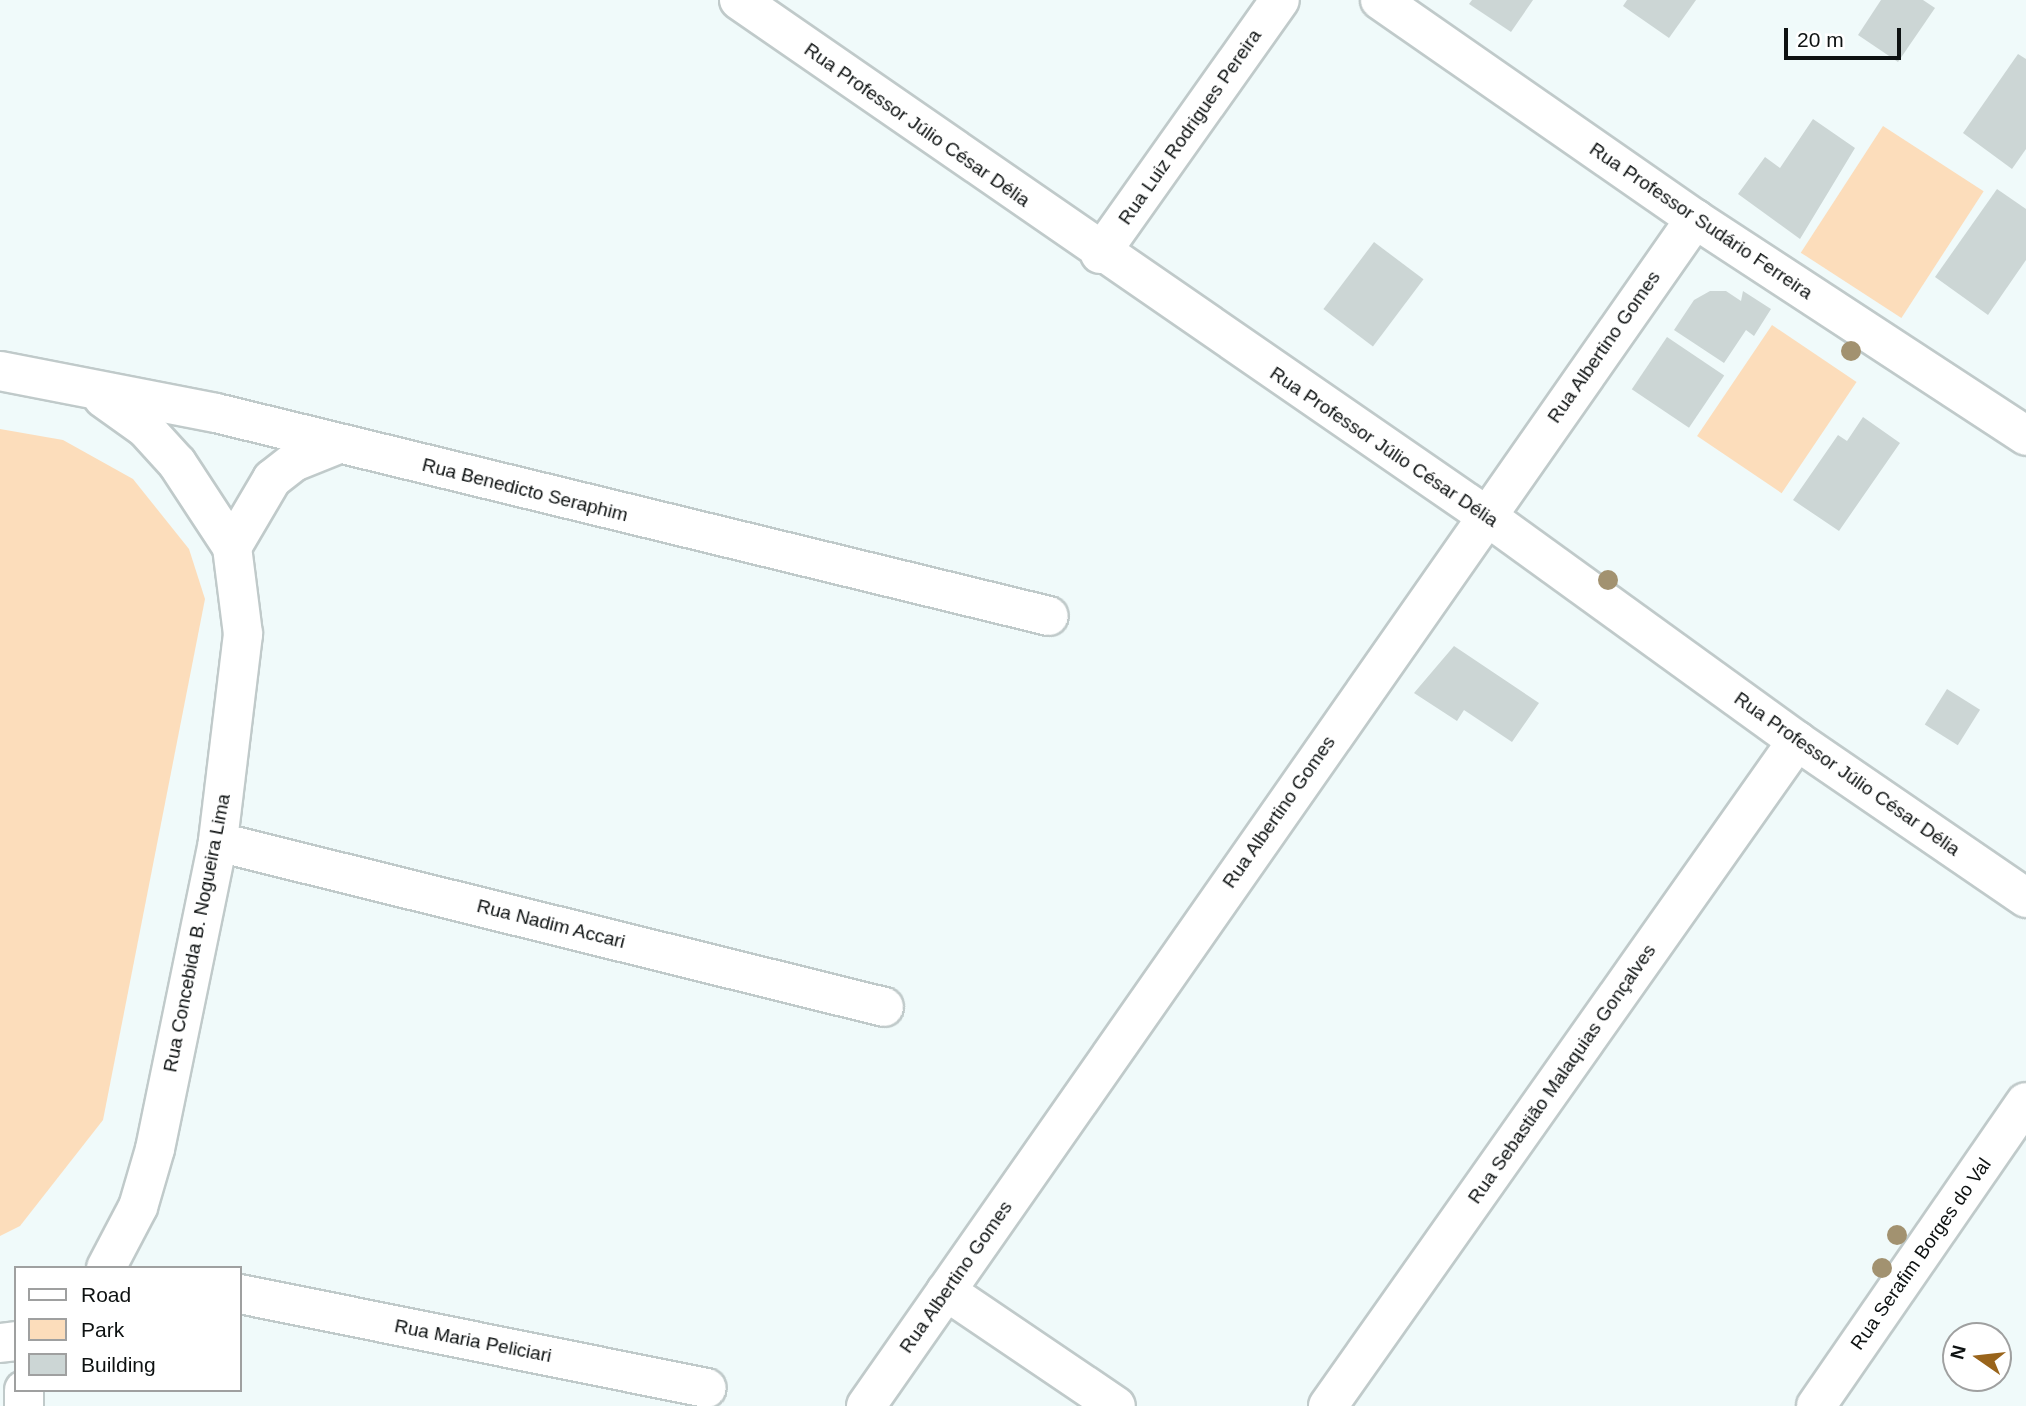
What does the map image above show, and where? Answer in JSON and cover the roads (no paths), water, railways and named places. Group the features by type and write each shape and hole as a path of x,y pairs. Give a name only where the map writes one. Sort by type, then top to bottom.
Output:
{"street":[{"name":"Rua Professor Júlio César Délia","path":"739,0 1100,254 1485,515 1797,741 2026,898"},
{"name":"Rua Luiz Rodrigues Pereira","path":"1100,254 1280,0"},
{"name":"Rua Professor Sudário Ferreira","path":"1380,0 1695,219 2026,436"},
{"name":"Rua Albertino Gomes","path":"866,1406 1485,515 1695,219"},
{"name":"Rua Benedicto Seraphim","path":"7,377 216,413 336,445 1049,616"},
{"path":"94,393 145,428 177,463 232,547 272,479 294,463 336,445"},
{"name":"Rua Concebida B. Nogueira Lima","path":"109,1266 138,1207 155,1149 218,842 243,634 232,547"},
{"name":"Rua Sebastião Malaquias Gonçalves","path":"1328,1406 1797,741"},
{"name":"Rua Nadim Accari","path":"218,842 884,1007"},
{"name":"Rua Serafim Borges do Val","path":"1816,1406 2026,1102"},
{"path":"946,1291 1116,1406"},
{"name":"Rua Maria Peliciari","path":"242,1294 707,1388"}]}
